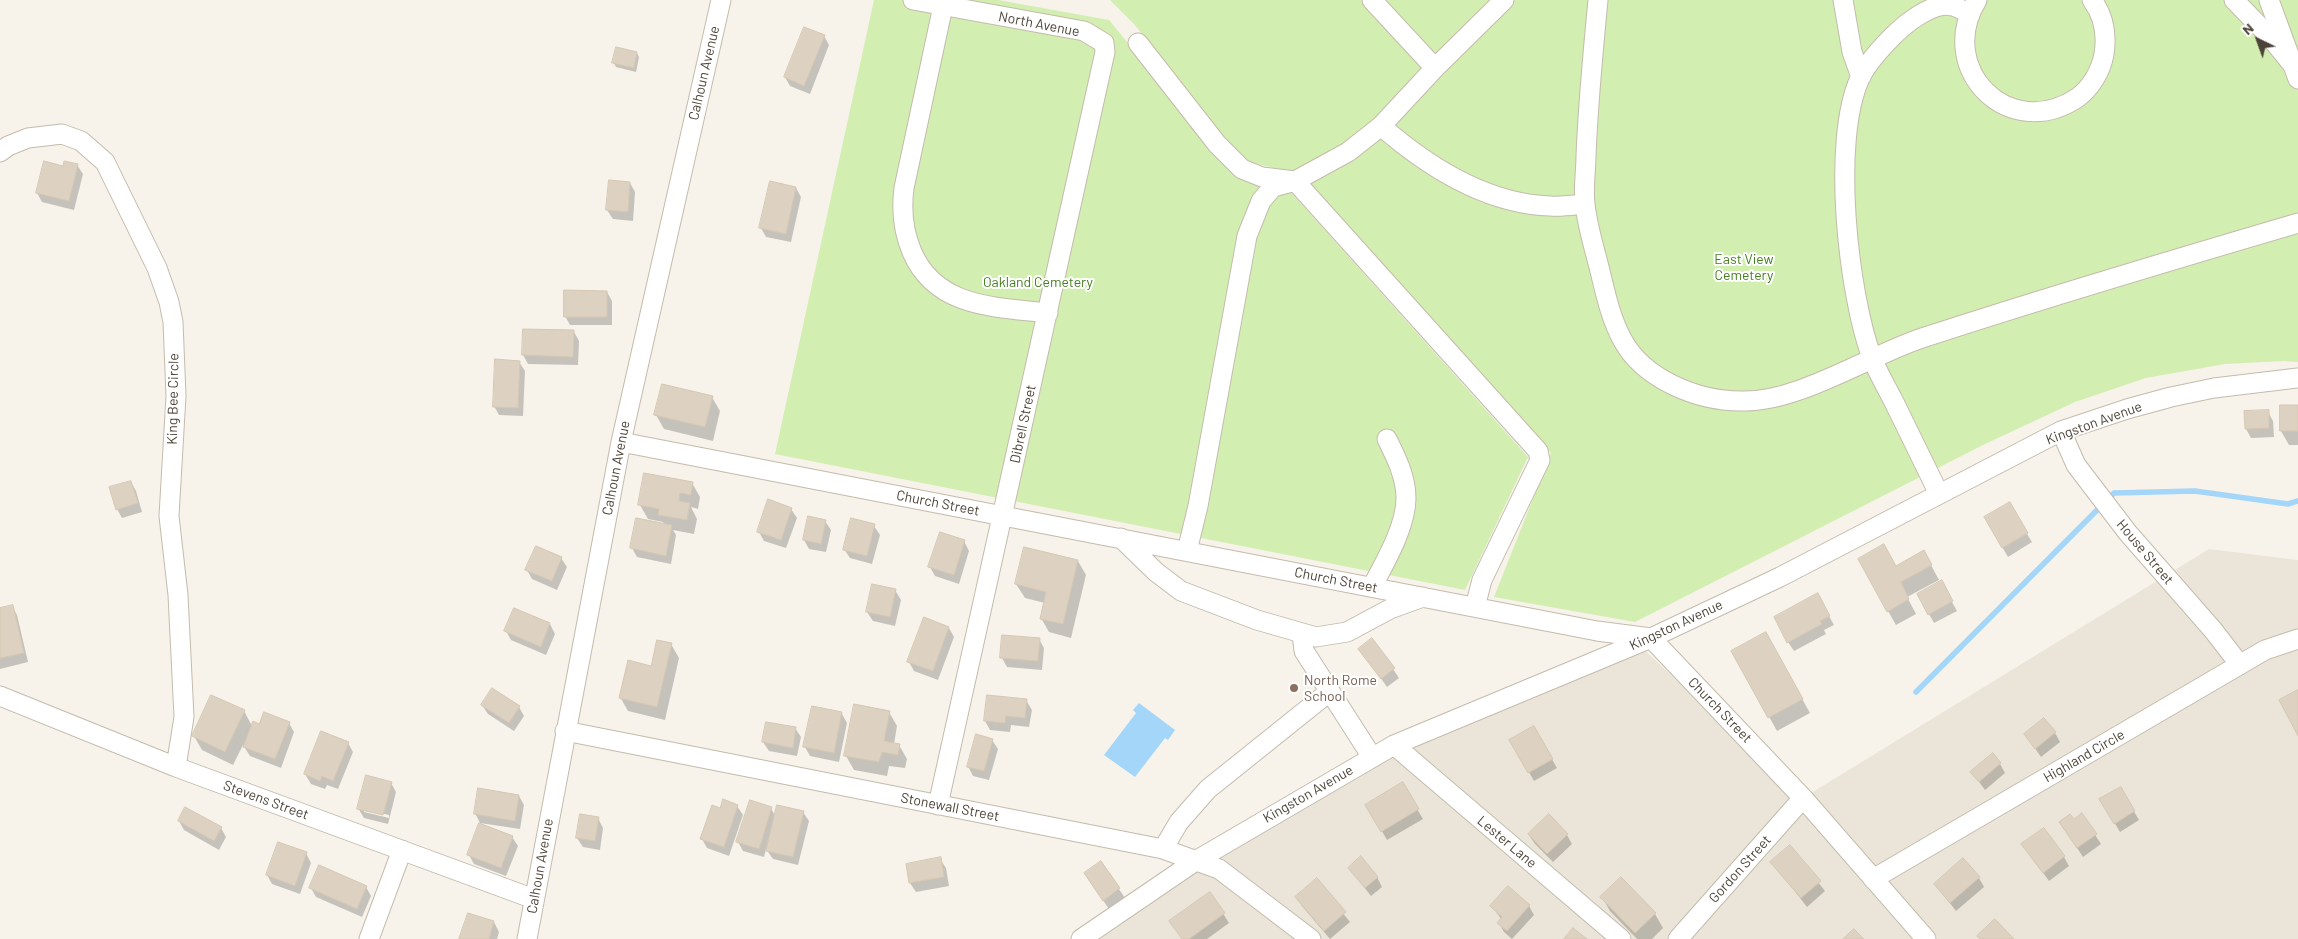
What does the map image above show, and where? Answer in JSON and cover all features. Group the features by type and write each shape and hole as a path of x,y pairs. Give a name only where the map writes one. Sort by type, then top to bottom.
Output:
{"street":[{"name":"Calhoun Avenue","path":"527,939 621,442 721,0"},
{"name":"North Avenue","path":"913,0 1084,31 1104,43"},
{"path":"1372,0 1435,68"},
{"path":"1187,551 1198,506 1247,236 1261,202 1273,187 1295,181 1348,152 1381,126 1435,68 1504,0"},
{"path":"1598,0 1587,118 1585,204 1605,291 1623,341 1633,355 1650,371 1680,388 1709,397 1741,402 1780,397 1916,340 2015,307 2298,223"},
{"path":"1843,0 1852,52 1860,77"},
{"path":"1939,494 1872,358 1852,269 1848,240 1844,173 1846,140 1860,77 1886,43 1906,23 1927,10 1950,5 1973,7 1964,32 1964,51 1969,70 1979,86 1993,99 2010,108 2029,112 2048,111 2066,105 2082,94 2095,79 2103,62 2106,43 2104,24 2092,0"},
{"path":"2234,0 2266,32 2295,72"},
{"path":"2269,0 2295,72"},
{"path":"943,6 904,188 901,211 910,248 918,267 934,285 952,296 972,302 1048,313"},
{"name":"Dibrell Street","path":"938,804 1105,52 1104,43"},
{"path":"1138,43 1217,144 1242,169 1262,177 1295,181 1538,451 1540,460 1482,580 1475,608"},
{"path":"1381,126 1423,159 1487,193 1550,206 1585,204"},
{"name":"King Bee Circle","path":"0,152 8,146 28,138 62,134 81,141 105,162 156,268 169,302 173,322 176,396 169,516 178,595 184,717 176,766"},
{"name":"Kingston Avenue","path":"1081,939 1197,860 1394,745 1651,638 1780,577 2061,432 2127,409 2171,397 2214,388 2298,378"},
{"name":"House Street","path":"2061,432 2076,464 2122,526 2213,630 2240,665"},
{"path":"1372,587 1394,547 1406,498 1401,469 1387,439"},
{"name":"Church Street","path":"621,442 1475,608 1597,631 1651,638 1803,798 1926,939"},
{"path":"1121,538 1156,572 1181,591 1257,620 1316,637 1347,632 1390,610 1423,597"},
{"path":"1302,634 1304,651 1372,757"},
{"name":"Highland Circle","path":"1873,879 2265,650 2298,639"},
{"path":"1163,850 1179,822 1208,789 1329,692"},
{"name":"Stevens Street","path":"0,696 176,766 534,899"},
{"name":"Stonewall Street","path":"565,731 1163,850 1219,869 1311,939"},
{"name":"Lester Lane","path":"1394,745 1621,939"},
{"name":"Gordon Street","path":"1678,939 1803,798"},
{"path":"369,939 402,850"}],"shaded area":[{"path":"2209,549 2298,560 2298,939 1081,939 1372,757 1639,645 1803,798"}],"green space":[{"name":"Oakland Cemetery","path":"874,0 998,0 1109,20 1232,170 1289,190 1528,457 1465,590 775,454"},
{"name":"East View Cemetery","path":"1110,0 2298,0 2298,362 2225,364 2146,378 2075,402 1983,445 1635,622 1494,597 1551,453 1297,171 1273,168 1243,160 1134,24"}],"water":[{"path":"1139,703 1175,730 1168,740 1165,738 1135,777 1104,755 1136,713 1133,710"}],"building":[{"path":"804,27 825,35 804,86 784,77"},
{"path":"616,47 637,52 634,68 612,63"},
{"path":"44,161 63,166 64,161 78,164 69,201 36,193"},
{"path":"609,180 630,182 628,212 606,210"},
{"path":"770,181 796,187 786,234 759,228"},
{"path":"564,290 607,291 607,317 564,317"},
{"path":"523,329 574,330 573,357 522,355"},
{"path":"495,359 520,361 518,408 493,407"},
{"path":"662,384 713,396 705,427 654,415"},
{"path":"2280,405 2298,405 2298,431 2280,431"},
{"path":"2269,410 2269,428 2245,429 2244,411"},
{"path":"644,473 693,482 691,495 680,493 679,501 690,503 687,520 658,515 659,509 638,505"},
{"path":"131,481 138,503 116,510 109,487"},
{"path":"768,499 792,508 781,540 757,532"},
{"path":"2010,502 2028,533 2002,548 1984,517"},
{"path":"808,516 826,520 821,544 803,540"},
{"path":"636,518 672,525 666,556 630,548"},
{"path":"851,518 875,524 867,556 843,550"},
{"path":"940,532 965,540 954,575 928,567"},
{"path":"1884,544 1896,566 1924,550 1932,565 1901,582 1909,599 1887,612 1858,559"},
{"path":"536,546 562,557 552,581 525,570"},
{"path":"1024,547 1078,560 1063,624 1040,619 1046,592 1015,584"},
{"path":"1942,580 1953,601 1928,615 1917,594"},
{"path":"872,584 896,589 890,617 866,612"},
{"path":"1818,593 1830,616 1820,621 1822,624 1787,643 1774,617"},
{"path":"13,605 24,653 0,658 0,608"},
{"path":"514,608 550,623 541,647 504,631"},
{"path":"924,617 949,627 933,671 907,662"},
{"path":"1766,632 1803,699 1768,718 1731,651"},
{"path":"1002,635 1040,638 1038,661 1000,658"},
{"path":"1372,638 1395,668 1381,679 1358,649"},
{"path":"657,640 672,643 657,707 619,698 628,660 651,666"},
{"path":"492,688 520,706 509,723 481,705"},
{"path":"2298,690 2298,736 2279,700"},
{"path":"211,695 245,710 225,752 192,736"},
{"path":"987,695 1027,699 1025,718 1006,716 1005,723 984,721"},
{"path":"854,704 890,711 884,741 900,744 898,755 882,752 879,762 844,756"},
{"path":"812,706 842,712 834,753 803,747"},
{"path":"264,712 290,722 275,759 243,747 253,721 259,724"},
{"path":"2044,718 2056,732 2035,749 2024,734"},
{"path":"766,722 796,727 793,748 762,742"},
{"path":"1534,726 1553,759 1528,773 1509,740"},
{"path":"321,731 349,742 333,781 322,776 320,781 304,774"},
{"path":"976,734 993,739 984,771 967,767"},
{"path":"1993,753 2001,763 1979,782 1970,772"},
{"path":"366,775 392,782 383,815 357,809"},
{"path":"1403,782 1419,809 1381,832 1365,805"},
{"path":"2121,787 2135,811 2114,824 2099,799"},
{"path":"478,788 519,795 515,821 474,814"},
{"path":"723,799 738,805 724,847 700,839 712,805 720,808"},
{"path":"750,800 772,807 759,849 736,842"},
{"path":"777,805 804,811 793,857 766,851"},
{"path":"185,807 222,827 214,841 178,821"},
{"path":"2082,813 2097,834 2077,848 2059,822 2070,814 2074,819"},
{"path":"580,814 599,817 595,841 576,838"},
{"path":"1549,814 1568,834 1547,854 1528,834"},
{"path":"479,823 513,836 501,868 467,855"},
{"path":"2044,828 2065,856 2043,873 2021,844"},
{"path":"278,842 307,852 295,886 266,875"},
{"path":"1790,845 1821,881 1801,898 1770,862"},
{"path":"1361,856 1378,877 1365,888 1348,868"},
{"path":"941,857 944,877 909,883 906,864"},
{"path":"1963,858 1980,877 1950,903 1934,884"},
{"path":"1101,861 1120,888 1103,901 1084,873"},
{"path":"319,865 367,886 357,909 309,888"},
{"path":"1621,877 1656,913 1635,933 1600,897"},
{"path":"1317,878 1346,912 1324,931 1295,897"},
{"path":"1508,886 1530,905 1507,931 1497,923 1502,917 1490,906"},
{"path":"1210,892 1225,913 1189,939 1182,939 1169,921"},
{"path":"468,913 494,921 489,939 459,939"},
{"path":"1995,919 2014,939 1980,939 1977,936"},
{"path":"1573,928 1587,939 1564,939"},
{"path":"1854,929 1864,939 1843,939"}],"waterway":[{"path":"1916,692 2114,493 2195,491 2288,504 2298,501"}],"place":[{"name":"North Rome School","path":"1294,688"}]}
